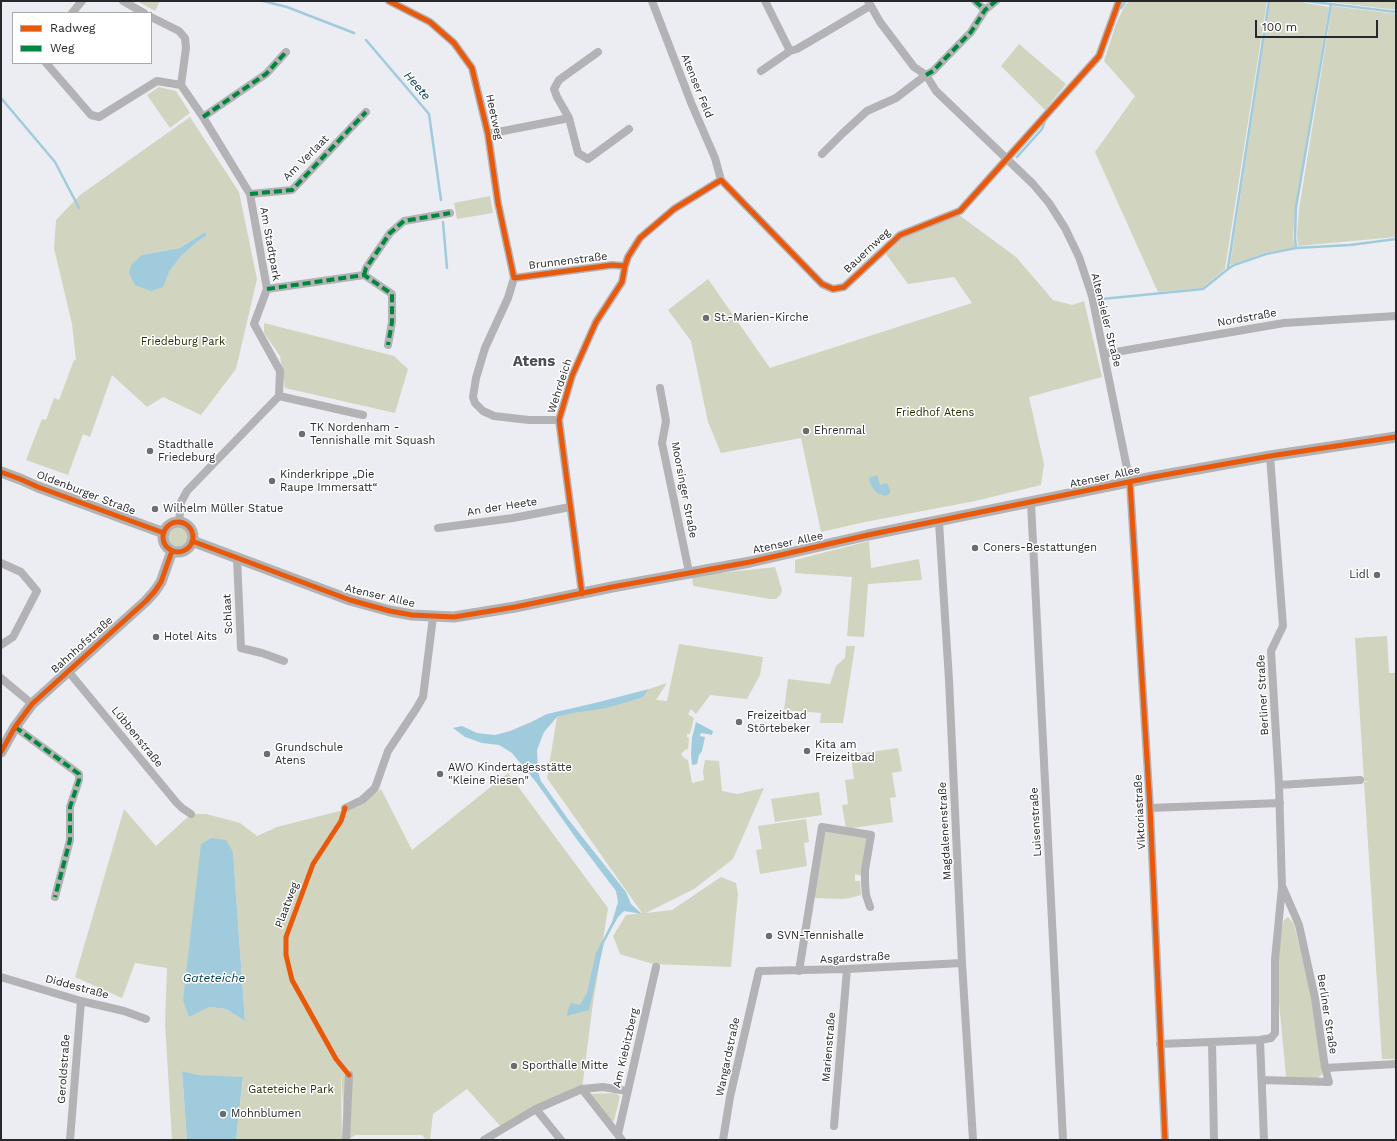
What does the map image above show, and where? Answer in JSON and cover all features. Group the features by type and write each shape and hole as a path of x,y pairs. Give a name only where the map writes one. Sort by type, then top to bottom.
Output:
{"street":[{"path":"73,12 82,1"},
{"path":"124,1 142,12"},
{"name":"Heetweg","path":"389,1 430,22 454,43 472,68 488,134 498,203 514,278"},
{"name":"Atenser Feld","path":"652,1 692,104 715,158 721,180"},
{"path":"766,1 790,51"},
{"path":"975,1 985,10"},
{"path":"822,154 867,111 896,98 933,71 971,32 985,10 996,1"},
{"name":"Bauernweg","path":"721,180 822,284 833,289 844,287 900,235 960,211 1099,56 1119,1"},
{"path":"761,71 790,51 797,49 869,3"},
{"name":"Altensieler Straße","path":"869,3 880,22 914,67 926,75 936,91 1034,184 1066,228 1079,257 1092,296 1130,482"},
{"path":"47,64 91,115 99,117 157,81 181,85 186,48 185,38 179,32 152,18"},
{"path":"203,117 266,74 286,52"},
{"path":"598,52 559,80 554,89 557,97 570,118 578,152 588,159 629,129"},
{"name":"Am Stadtpark","path":"181,85 203,117 250,194 267,289 254,324 280,371 279,396"},
{"name":"Am Verlaat","path":"250,194 292,190 366,112"},
{"path":"488,134 570,118"},
{"path":"625,266 628,257 640,238 674,209 721,180"},
{"path":"364,275 366,268 390,233 404,221 450,213"},
{"name":"Brunnenstraße","path":"559,420 529,420 494,416 483,411 475,403 473,397 476,378 485,348 508,298 514,278 612,265 625,266"},
{"name":"Wehrdeich","path":"582,594 559,420 572,376 596,322 622,282 625,266"},
{"path":"267,289 364,275 392,294 392,322 388,345"},
{"name":"Nordstraße","path":"1104,354 1284,323 1396,316"},
{"name":"Moorsinger Straße","path":"660,388 666,421 662,443 689,572"},
{"path":"179,522 181,502 187,491 279,396 363,416"},
{"name":"Atenser Allee","path":"192,541 350,600 390,611 433,617 454,617 582,594 689,572 750,562 1130,482 1270,456 1396,437"},
{"name":"Berliner Straße","path":"1260,1040 1272,1038 1276,1033 1275,960 1282,887 1280,803 1271,651 1283,626 1270,456"},
{"name":"Oldenburger Straße","path":"1,472 164,533"},
{"name":"Viktoriastraße","path":"1130,482 1150,808 1165,1140"},
{"name":"Luisenstraße","path":"1031,503 1064,1140"},
{"name":"An der Heete","path":"438,528 513,518 570,507"},
{"path":"179,522 186,525 193,536 189,547 186,550 177,552 167,548 164,544 163,538 164,533 170,525 179,522"},
{"name":"Magdalenenstraße","path":"939,522 949,680 962,963 973,1140"},
{"name":"Bahnhofstraße","path":"1,752 32,704 146,601 155,591 166,570 172,551"},
{"name":"Schlaat","path":"237,558 241,648 262,653 284,661"},
{"path":"1,563 21,572 37,591 13,636 1,645"},
{"path":"345,808 362,800 375,788 388,750 423,697 433,617"},
{"name":"Lübbenstraße","path":"68,671 176,802 191,814"},
{"path":"1,678 32,704"},
{"path":"16,727 79,774 79,780 70,807 70,840 55,897"},
{"path":"1279,785 1360,780"},
{"path":"1150,808 1280,803"},
{"path":"799,971 822,827 871,834 865,870 866,896 870,907"},
{"name":"Berliner Straße","path":"1262,1080 1329,1082 1325,1068 1315,998 1299,925 1282,887"},
{"name":"Asgardstraße","path":"756,980 758,971 799,971 962,963"},
{"name":"Am Kiebitzberg","path":"620,1137 627,1091 656,967"},
{"name":"Marienstraße","path":"834,1126 847,969"},
{"name":"Diddestraße","path":"1,977 80,1001 124,1011 146,1019"},
{"name":"Wangardstraße","path":"723,1140 730,1097 756,980"},
{"name":"Geroldstraße","path":"70,1140 80,1001"},
{"path":"1160,1044 1260,1040 1264,1140"},
{"path":"1212,1042 1214,1140"},
{"path":"1325,1068 1396,1064"},
{"path":"346,1140 349,1075"},
{"path":"484,1140 536,1109 582,1089 603,1088 627,1091"},
{"path":"582,1089 620,1137"},
{"path":"536,1109 561,1140"}],"green space":[{"path":"137,1 160,1 155,11"},
{"path":"1129,1 1267,1 1225,269 1202,288 1158,292 1095,152 1135,96 1104,61 1116,24 1124,7"},
{"path":"1270,1 1305,1 1305,3 1329,7 1295,209 1293,238 1295,247 1264,253 1230,265"},
{"path":"1323,1 1396,1 1396,10"},
{"path":"1332,6 1396,14 1396,237 1298,246 1297,234 1299,209"},
{"path":"1019,44 1066,84 1045,110 1001,66"},
{"path":"159,87 176,91 190,113 170,128 147,95"},
{"name":"Friedeburg Park","path":"190,117 239,192 257,279 236,369 201,415 163,397 147,407 112,375 90,437 83,434 68,475 26,460 42,419 46,420 54,398 59,400 74,360 76,360 72,324 54,248 56,220 80,195","holes":["205,232 207,235 181,256 169,272 142,255 180,248"]},
{"path":"490,196 493,213 457,219 454,203"},
{"name":"Friedhof Atens","path":"959,215 1016,257 1053,300 1072,305 1084,301 1102,377 1029,397 1044,464 1041,485 975,501 821,532 801,438 721,453 708,422 691,341 668,310 708,279 770,368 972,303 954,277 908,284 886,254 904,237"},
{"path":"264,323 394,356 408,369 395,413 285,388 280,356 264,333"},
{"path":"178,527 185,530 188,537 185,544 178,547 171,544 168,537 171,530"},
{"path":"869,541 871,568 919,559 922,580 868,584 864,637 847,636 852,577 795,573 795,560"},
{"path":"775,567 782,590 781,594 776,599 693,586 692,576"},
{"path":"1387,636 1389,673 1396,673 1396,1059 1382,1059 1364,782 1369,781 1364,781 1355,638"},
{"path":"679,644 763,657 760,675 747,699 710,695 696,714 691,709 688,714 694,718 690,734 687,734 687,737 689,738 688,749 681,754 688,760 692,783 704,780 703,771 705,760 719,761 722,791 737,794 764,788 733,859 694,889 646,913 672,910 721,877 736,883 738,894 731,967 653,964 620,954 613,936 626,915 642,913 547,778 557,717 643,697 649,689 667,683 656,700 667,701"},
{"path":"846,646 855,646 843,723 820,723 821,713 784,710 788,679 830,684 836,666 845,658"},
{"path":"898,748 902,771 892,773 896,797 890,798 893,822 846,829 842,805 848,804 845,780 854,779 851,755"},
{"name":"Gateteiche Park","path":"508,773 608,908 592,1010 582,1089 503,1129 467,1089 433,1114 430,1140 426,1140 422,1135 355,1135 348,1140 345,1140 341,1070 342,1140 236,1140 243,1078 199,1075 182,1071 187,1140 172,1140 165,1023 167,968 135,963 122,998 75,977 124,809 156,846 191,814 206,814 240,823 257,836 277,827 359,806 381,789 412,850","holes":["233,852 245,1021 226,1009 209,1007"]},
{"path":"819,792 822,815 775,822 771,799"},
{"path":"806,819 809,842 804,843 807,866 760,874 756,850 762,849 758,826"},
{"path":"824,829 868,835 862,876 855,874 855,881 860,881 861,895 846,899 845,897 845,899 814,898"},
{"path":"1288,917 1294,924 1312,998 1322,1074 1318,1078 1288,1079 1286,1076 1278,992 1279,955 1282,927 1284,920"},
{"path":"615,1093 620,1096 614,1121 610,1121 589,1094"}],"water":[{"path":"205,232 207,235 181,256 169,272 163,287 151,291 135,285 129,273 131,265 142,255 180,248"},
{"path":"877,475 880,485 887,483 890,490 890,493 886,496 879,494 871,485 869,478"},
{"path":"649,689 643,697 631,701 606,708 557,717 544,732 537,750 538,772 541,781 568,819 626,892 631,904 642,914 624,911 618,917 604,943 589,1010 567,1016 571,1003 580,1005 587,993 596,953 612,922 618,902 616,891 536,782 512,753 499,745 482,743 465,737 453,728 462,726 477,733 495,735 510,731 547,714"},
{"path":"696,722 713,731 712,735 701,733 700,736 705,737 702,751 699,755 697,764 692,765 692,738"},
{"name":"Gateteiche","path":"211,838 226,840 233,852 245,1021 226,1009 209,1007 189,1017 183,1000 201,844"},
{"path":"182,1071 199,1075 243,1077 236,1140 187,1140"}],"waterway":[{"name":"Heete","path":"263,1 287,7 354,33"},
{"path":"1121,8 1126,1"},
{"path":"1228,268 1269,1"},
{"path":"1306,1 1396,12"},
{"path":"1296,248 1296,207 1331,4"},
{"name":"Heete","path":"366,40 429,114 441,200"},
{"path":"1,98 55,162 79,208"},
{"path":"1017,157 1042,129 1045,121"},
{"name":"Heete","path":"443,222 447,268"},
{"path":"1102,299 1203,289 1234,265 1266,254 1296,248 1350,245 1396,239"}],"marked path":[{"path":"975,1 985,10"},
{"path":"926,75 933,71 971,32 985,10 996,1"},
{"path":"203,117 266,74 286,52"},
{"path":"250,194 292,190 366,112"},
{"path":"364,275 366,268 390,233 404,221 450,213"},
{"path":"267,289 364,275 392,294 392,322 388,345"},
{"path":"15,727 79,774 79,780 70,807 70,840 55,897"}],"cycle path":[{"path":"389,1 430,22 454,43 472,68 488,134 498,203 514,278 612,265 625,266"},
{"path":"582,594 559,420 572,376 596,322 622,282 628,257 640,238 674,209 721,180 822,284 833,289 844,287 900,235 960,211 1099,56 1119,1"},
{"path":"192,541 350,600 390,611 412,615 454,617 515,607 612,587 750,562 868,535 1153,477 1270,456 1396,437"},
{"path":"1,472 164,533"},
{"path":"1130,483 1150,808 1165,1140"},
{"path":"178,522 184,523 192,531 193,537 192,543 184,551 178,552 172,551 164,543 163,537 164,531 172,523 178,522"},
{"path":"1,752 15,727 32,704 146,601 155,591 161,582 172,551"},
{"name":"Plaatweg","path":"345,808 341,821 313,864 286,937 286,955 292,980 336,1059 349,1075"}],"place":[{"name":"St.-Marien-Kirche","path":"706,318"},
{"name":"Ehrenmal","path":"806,431"},
{"name":"TK Nordenham - Tennishalle mit Squash","path":"302,434"},
{"name":"Stadthalle Friedeburg","path":"150,451"},
{"name":"Kinderkrippe „Die Raupe Immersatt“","path":"272,481"},
{"name":"Wilhelm Müller Statue","path":"155,509"},
{"name":"Coners-Bestattungen","path":"975,548"},
{"name":"Lidl","path":"1377,575"},
{"name":"Hotel Aits","path":"156,637"},
{"name":"Freizeitbad Störtebeker","path":"739,722"},
{"name":"Kita am Freizeitbad","path":"807,751"},
{"name":"Grundschule Atens","path":"267,754"},
{"name":"AWO Kindertagesstätte \"Kleine Riesen\"","path":"440,774"},
{"name":"SVN-Tennishalle","path":"769,936"},
{"name":"Sporthalle Mitte","path":"514,1066"},
{"name":"Mohnblumen","path":"223,1114"}],"district":[{"name":"Atens","path":"534,362"}]}
